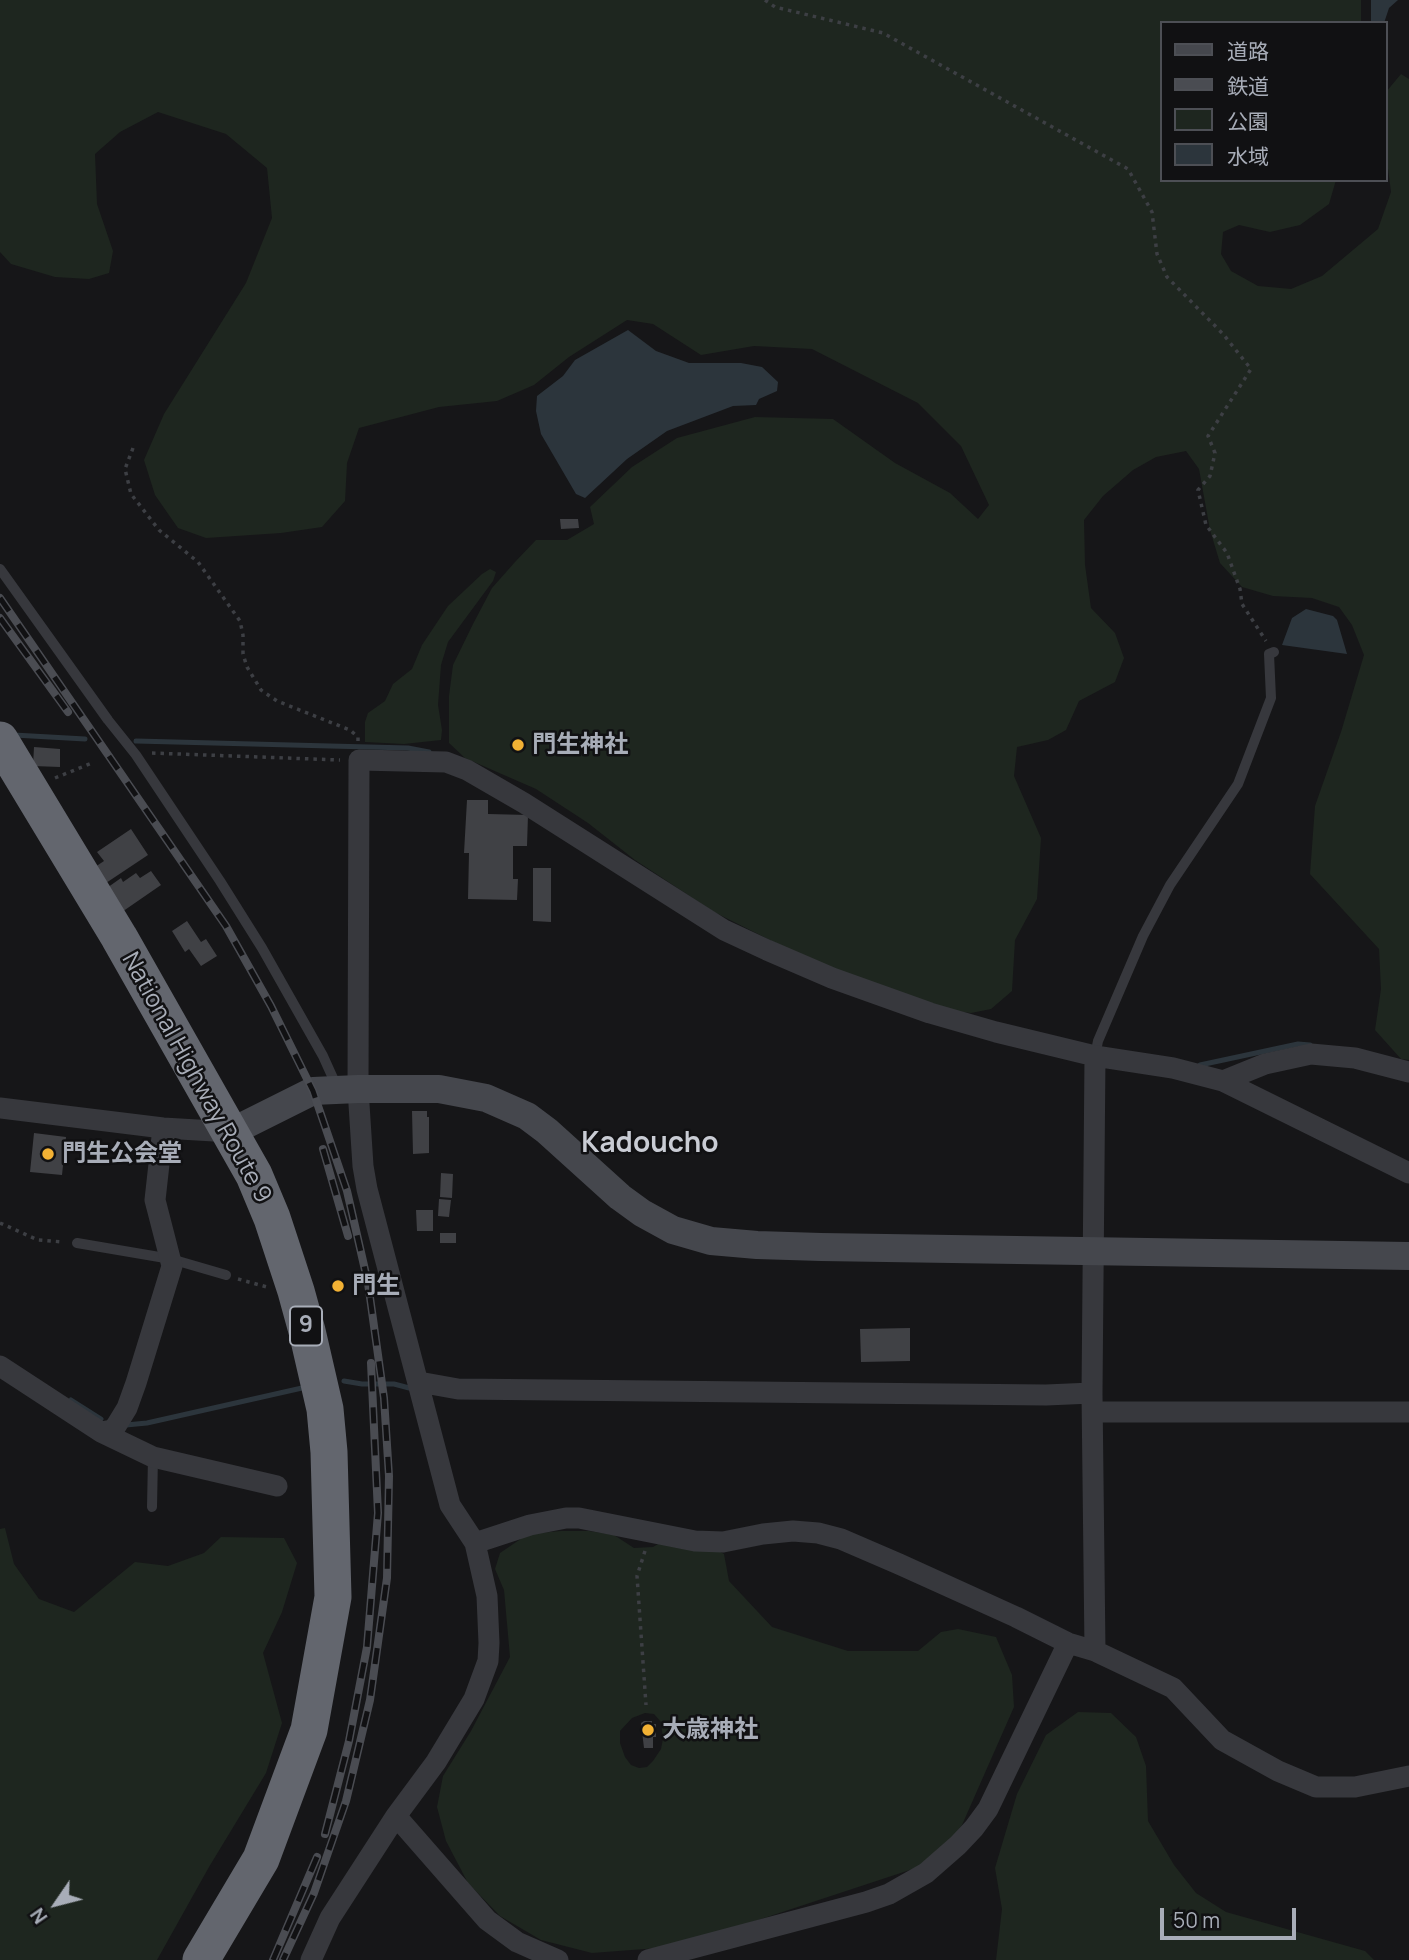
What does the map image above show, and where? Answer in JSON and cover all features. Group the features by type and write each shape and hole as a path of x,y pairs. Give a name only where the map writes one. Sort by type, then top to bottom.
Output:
{"highway":[{"name":"National Highway Route 9","path":"2,746 119,937 254,1175 272,1218 318,1375 329,1452 333,1597 309,1730 261,1859 201,1960"}],"street":[{"path":"311,1960 330,1918 396,1816 436,1762 474,1699 488,1661 487,1596 475,1543 450,1505 367,1189 348,1089 358,751 446,762 467,770 524,803 724,930 832,978 930,1013 996,1032 1097,1049 1223,1081 1409,1173"},
{"path":"1095,1651 1093,1402 1097,1049"},
{"path":"1223,1081 1265,1064 1311,1054 1355,1058 1409,1072"},
{"path":"0,1108 163,1128 231,1132 303,1095 323,1089 439,1089 475,1096 507,1106 527,1116 642,1213 673,1230 711,1241 821,1247 1409,1256"},
{"path":"101,1432 112,1430 127,1408 172,1266 155,1200 163,1128"},
{"path":"0,1366 101,1432 153,1457 277,1486"},
{"path":"421,1390 1046,1395 1093,1402 1409,1412"},
{"path":"475,1543 495,1534 566,1518 579,1518 695,1541 723,1542 783,1532 818,1533 841,1539 899,1564 1068,1643 1095,1651 1173,1688 1222,1740 1278,1771 1316,1787 1355,1787 1409,1776"},
{"path":"649,1960 866,1902 889,1894 926,1873 958,1845 988,1809 1068,1643"},
{"path":"396,1816 487,1920 517,1942 558,1960"}],"lane":[{"path":"0,569 136,755 262,948 323,1056 348,1089"},
{"path":"1097,1049 1143,936 1170,885 1238,784 1271,698 1269,654 1274,652"},
{"path":"77,1243 171,1259 226,1275"},
{"path":"152,1507 153,1457"}],"path":[{"path":"765,0 775,7 883,33 1128,169 1152,212 1157,254 1167,277 1223,334 1251,369 1208,436 1215,453 1209,476 1198,490 1206,525 1227,553 1240,589 1242,604 1274,652"},
{"path":"133,448 125,469 131,494 159,530 198,562 240,621 243,654 247,667 261,690 277,701 350,730 358,737 358,751 136,755"},
{"path":"53,779 92,763"},
{"path":"0,1223 38,1240 77,1243"},
{"path":"226,1275 273,1289"},
{"path":"646,1705 637,1576 651,1532"}],"green space":[{"path":"0,0 1361,0 1361,21 1160,21 1160,182 1335,182 1329,204 1300,225 1270,232 1239,225 1223,232 1221,254 1231,271 1258,286 1291,289 1322,276 1378,229 1391,192 1388,169 1388,90 1401,74 1409,79 1409,1060 1401,1059 1375,1030 1381,989 1379,949 1310,874 1315,806 1364,655 1352,625 1339,607 1312,598 1273,596 1242,587 1220,563 1210,530 1199,469 1186,451 1156,457 1133,470 1103,496 1084,520 1085,565 1091,608 1115,633 1124,658 1115,682 1079,701 1066,730 1048,740 1017,747 1014,776 1041,838 1037,899 1015,940 1012,991 991,1009 971,1013 932,1008 802,956 714,912 635,860 588,823 536,789 465,758 449,743 449,696 453,665 492,588 536,540 567,540 594,524 590,507 632,467 677,438 755,417 833,419 895,463 950,493 978,519 989,505 961,446 918,403 812,349 754,346 701,355 653,324 627,320 569,357 534,385 497,401 439,407 359,428 347,463 345,501 322,527 281,533 206,538 178,528 155,495 144,460 164,414 246,283 272,218 267,168 226,134 158,112 120,132 95,154 97,204 113,251 109,273 89,279 55,277 11,264 0,252"},
{"path":"490,569 496,572 493,581 448,642 441,665 438,705 441,740 404,744 365,742 368,713 385,701 393,684 412,669 422,645 448,606"},
{"path":"5,1528 14,1564 39,1599 74,1612 135,1562 168,1566 204,1553 221,1537 284,1538 297,1563 282,1612 263,1653 282,1723 266,1773 157,1960 0,1960 0,1529"},
{"path":"589,1531 614,1535 634,1548 653,1547 665,1540 706,1544 724,1554 729,1581 772,1627 848,1651 918,1651 941,1632 958,1629 996,1637 1012,1675 1014,1707 962,1825 934,1862 746,1924 658,1948 592,1953 541,1940 500,1916 468,1883 446,1841 437,1807 443,1776 471,1731 510,1657 504,1590 495,1569 500,1553 528,1534","holes":["645,1713 654,1714 661,1722 661,1749 647,1767 639,1768 631,1765 625,1757 620,1743 620,1731 632,1718"]},
{"path":"1078,1712 1111,1713 1136,1737 1146,1766 1148,1821 1174,1865 1196,1893 1226,1912 1365,1951 1374,1960 996,1960 1002,1909 995,1868 1017,1794 1046,1735"}],"water":[{"path":"1371,0 1398,0 1389,8 1385,21 1371,21"},
{"path":"628,330 656,351 689,363 741,363 762,367 778,382 777,391 759,399 756,405 733,406 667,431 627,459 585,498 576,494 541,434 536,411 537,396 563,376 575,360"},
{"path":"1306,609 1333,616 1337,620 1347,654 1282,645 1292,618"}],"building":[{"path":"560,519 578,519 579,528 561,529"},
{"name":"門生神社","path":"517,737 525,742 519,753 511,749"},
{"path":"34,747 60,749 60,767 33,766"},
{"path":"467,800 488,800 488,814 528,815 527,846 513,846 513,879 518,879 517,900 468,899 469,853 464,853"},
{"path":"131,829 148,855 103,885 92,869 104,861 97,852"},
{"path":"533,868 551,868 551,922 533,921"},
{"path":"151,871 161,885 119,914 104,890 121,878 123,882 136,873 140,878"},
{"path":"187,921 201,942 206,939 217,956 201,966 189,949 185,952 172,931"},
{"path":"412,1111 427,1111 429,1153 413,1154"},
{"name":"門生公会堂","path":"34,1133 66,1137 62,1175 30,1172"},
{"path":"441,1173 453,1174 452,1198 440,1197"},
{"path":"439,1199 451,1200 449,1217 438,1216"},
{"path":"416,1210 433,1210 433,1231 417,1231"},
{"path":"440,1233 456,1233 456,1243 440,1243"},
{"path":"910,1328 910,1361 861,1362 860,1329"},
{"name":"大歳神社","path":"644,1721 656,1724 653,1748 644,1748 641,1723"}],"waterway":[{"path":"14,735 85,739"},
{"path":"136,741 408,748 429,752"},
{"path":"1200,1065 1298,1044 1310,1045"},
{"path":"344,1381 394,1384 413,1389"},
{"path":"126,1425 147,1423 302,1388"},
{"path":"71,1400 101,1419"}],"railway":[{"path":"0,598 226,926 271,1006 313,1091 347,1191 368,1283 384,1398 389,1476 387,1578 370,1700 346,1801 314,1893 283,1960"},
{"path":"0,618 68,712"},
{"path":"323,1149 348,1236"},
{"path":"325,1834 349,1741 367,1647 378,1513 371,1363"},
{"path":"273,1960 317,1857"}],"place":[{"name":"門生神社","path":"518,745"},
{"name":"門生公会堂","path":"48,1154"},
{"name":"門生","path":"338,1286"},
{"name":"大歳神社","path":"648,1730"}],"district":[{"name":"Kadoucho","path":"650,1144"}]}
